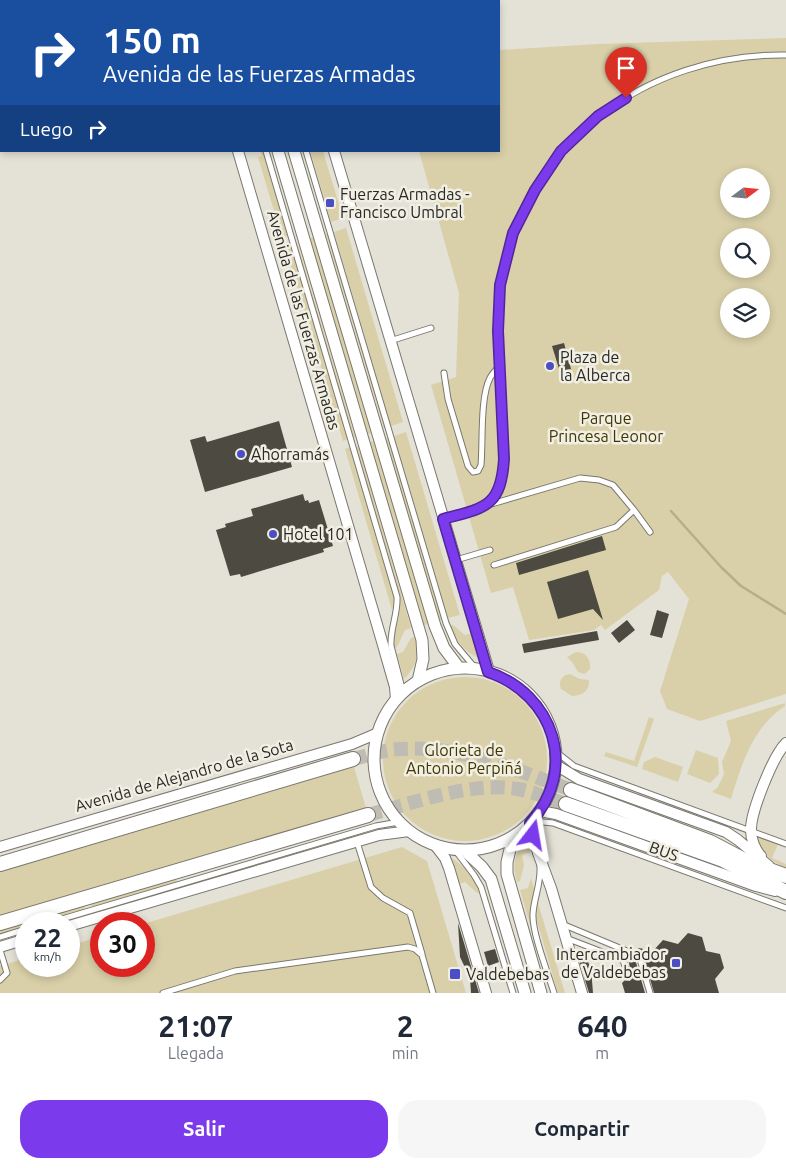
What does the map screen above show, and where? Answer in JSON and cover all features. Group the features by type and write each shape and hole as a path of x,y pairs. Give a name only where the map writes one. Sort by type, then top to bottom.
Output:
{"main road":[{"name":"Avenida de Alejandro de la Sota","path":"0,864 353,759"},
{"path":"571,790 710,842 748,862 783,875"},
{"path":"566,804 723,860 786,892"},
{"path":"0,923 368,815"}],"street":[{"name":"Avenida de las Fuerzas Armadas","path":"238,152 395,687 400,696"},
{"name":"Avenida de las Fuerzas Armadas","path":"278,152 422,640 423,658 418,681"},
{"path":"294,152 435,626 444,648 459,668"},
{"path":"334,152 488,672"},
{"path":"459,668 488,672 513,682 531,697 547,720 554,740 556,765 551,788 534,818 513,837 494,846 459,850 435,845 409,831 399,822 384,800 375,775 374,754 378,733 387,712 400,696 418,681 438,672 459,668"},
{"name":"Avenida de Alejandro de la Sota","path":"0,848 352,744 378,733"},
{"path":"783,875 758,853 751,831 751,824 775,758 786,744"},
{"path":"556,765 578,779 726,832 760,860 783,875"},
{"path":"534,818 556,814 756,886 786,892"},
{"path":"534,818 538,853 582,993"},
{"path":"80,923 385,833 409,831"},
{"path":"513,837 507,862 508,874 541,993"},
{"path":"435,845 445,858 449,868 486,993"},
{"path":"459,850 482,867 491,879 525,993"},
{"path":"0,948 15,943"}],"lane":[{"path":"488,505 496,494 503,477 504,459 498,331 500,285 513,233 535,190 561,151 598,116 656,80 693,67 732,58 786,54"},
{"name":"Avenida de las Fuerzas Armadas","path":"266,152 397,597 398,607 390,638 400,696"},
{"path":"306,152 446,623 456,644 476,669"},
{"path":"390,341 431,328"},
{"path":"444,373 448,399 468,466 473,472 478,471 481,465 484,400 489,378 500,365"},
{"path":"443,519 580,478 599,480 613,485 650,532"},
{"path":"494,565 616,527 634,510"},
{"path":"455,560 490,550"},
{"path":"555,751 574,766 786,844"},
{"name":"BUS","path":"534,818 553,823 786,908"},
{"path":"80,914 376,826 399,822"},
{"path":"357,841 371,887 383,898 410,913 433,993"},
{"path":"459,850 484,896 513,993"},
{"path":"538,853 540,881 534,904 534,922 554,993"},
{"path":"561,923 639,956 650,993"},
{"path":"0,937 15,932"},
{"path":"565,937 623,960 628,977"},
{"path":"163,993 244,970 408,947 416,949 422,955"},
{"path":"0,948 7,973 0,980"}],"green space":[{"name":"Parque Princesa Leonor","path":"786,38 786,694 700,721 667,709 660,691 689,599 668,572 662,576 659,590 605,630 601,625 594,630 529,640 513,587 491,593 431,385 456,377 459,293 419,152 500,152 500,50 598,44"},
{"path":"260,152 263,152 288,236 282,238 258,157 262,156"},
{"path":"310,152 323,152 343,218 331,222"},
{"path":"346,228 403,422 391,426 334,232"},
{"path":"326,234 328,234 386,428 384,429"},
{"path":"314,237 372,433 368,434 310,238"},
{"path":"296,242 355,437 353,438"},
{"path":"290,244 348,439 343,441 285,246"},
{"path":"406,432 460,615 448,618 394,436"},
{"path":"389,437 443,620 440,621 386,438"},
{"path":"374,441 428,624 424,625 370,442"},
{"path":"358,446 402,596 400,597 356,447"},
{"path":"350,447 395,598 392,610 345,449"},
{"path":"400,597 402,597 411,628 405,630 397,647 394,648 394,635 399,617"},
{"path":"453,625 465,635 472,633 479,658 461,645 450,626"},
{"path":"415,637 416,660 404,679 397,654 403,652 411,638"},
{"path":"576,652 583,653 589,659 590,669 585,674 578,672 567,657"},
{"path":"570,674 580,679 589,680 585,692 572,696 561,689 561,679"},
{"name":"Glorieta de Antonio Perpiñá","path":"465,677 489,681 510,691 523,701 533,714 543,735 547,759 543,783 533,804 523,817 510,827 489,837 465,841 441,837 420,827 407,817 397,804 387,783 383,759 387,735 397,714 407,701 420,691 441,681"},
{"path":"785,703 785,706 765,724 750,747 744,759 731,799 712,792 718,787 724,774 722,762 731,741 726,721"},
{"path":"649,717 654,719 637,767 604,756 606,752 634,761"},
{"path":"696,750 718,758 719,774 710,783 687,774"},
{"path":"655,757 683,767 678,782 642,769 644,762"},
{"path":"354,767 366,808 0,917 0,871"},
{"path":"365,832 366,834 101,912 97,912"},
{"path":"756,836 778,844 772,858 786,864 786,868 776,863 767,855"},
{"path":"527,840 531,852 522,855 524,865 520,881 517,882 515,859"},
{"path":"402,847 427,861 466,993 0,993 0,966 15,961 15,977 80,977 80,943 90,939 90,977 155,977 155,920"},
{"path":"452,858 469,873 480,892 477,893 465,882 459,884"},
{"path":"175,877 177,882 92,907 90,902"},
{"path":"531,878 535,892 530,914 530,925 520,890 528,888"},
{"path":"83,903 85,909 75,912 53,912"},
{"path":"538,903 565,993 558,993 536,918"},
{"path":"15,923 15,929 0,934 0,928"}],"building":[{"path":"564,343 571,369 560,372 552,346"},
{"name":"Ahorramás","path":"279,421 292,467 205,492 190,440 205,436 207,442"},
{"name":"Hotel 101","path":"303,494 305,501 308,500 309,503 319,500 333,546 323,549 324,552 241,577 240,574 230,576 216,530 226,527 225,524 253,516 251,509"},
{"path":"602,536 606,550 519,575 516,563"},
{"path":"588,570 603,620 593,609 558,619 547,582"},
{"path":"657,610 669,614 662,638 650,635"},
{"path":"627,620 635,630 619,643 611,633"},
{"path":"597,631 599,640 524,653 522,644"},
{"path":"458,923 479,993 471,993 470,978 460,957"},
{"name":"Intercambiador de Valdebebas","path":"688,933 702,937 706,951 720,954 724,968 715,979 719,993 654,993 643,954 636,950 639,948 653,951 663,940 678,944"},
{"path":"495,949 499,962 488,966 484,952"},
{"path":"583,952 591,968 593,993 589,993 579,960"},
{"path":"628,958 635,959 645,993 625,993 622,983 625,980 630,981 632,978"}],"waterway":[{"path":"671,511 721,567 741,586 786,614"}],"tunnel":[{"path":"353,759 390,750 437,750 483,759 571,790"},
{"path":"368,815 443,794 481,788 500,787 518,789 566,804"}],"place":[{"name":"Fuerzas Armadas - Francisco Umbral","path":"330,203"},
{"name":"Plaza de la Alberca","path":"550,366"},
{"name":"Ahorramás","path":"241,454"},
{"name":"Hotel 101","path":"273,534"},
{"name":"Intercambiador de Valdebebas","path":"676,963"},
{"name":"Valdebebas","path":"455,974"}],"route":[{"path":"533,835 530,823 546,800 554,778 556,765 554,740 547,720 531,697 513,682 500,675 488,672 443,519 488,505 496,494 503,477 504,459 498,331 500,285 513,233 535,190 561,151 598,116 626,98"}]}
